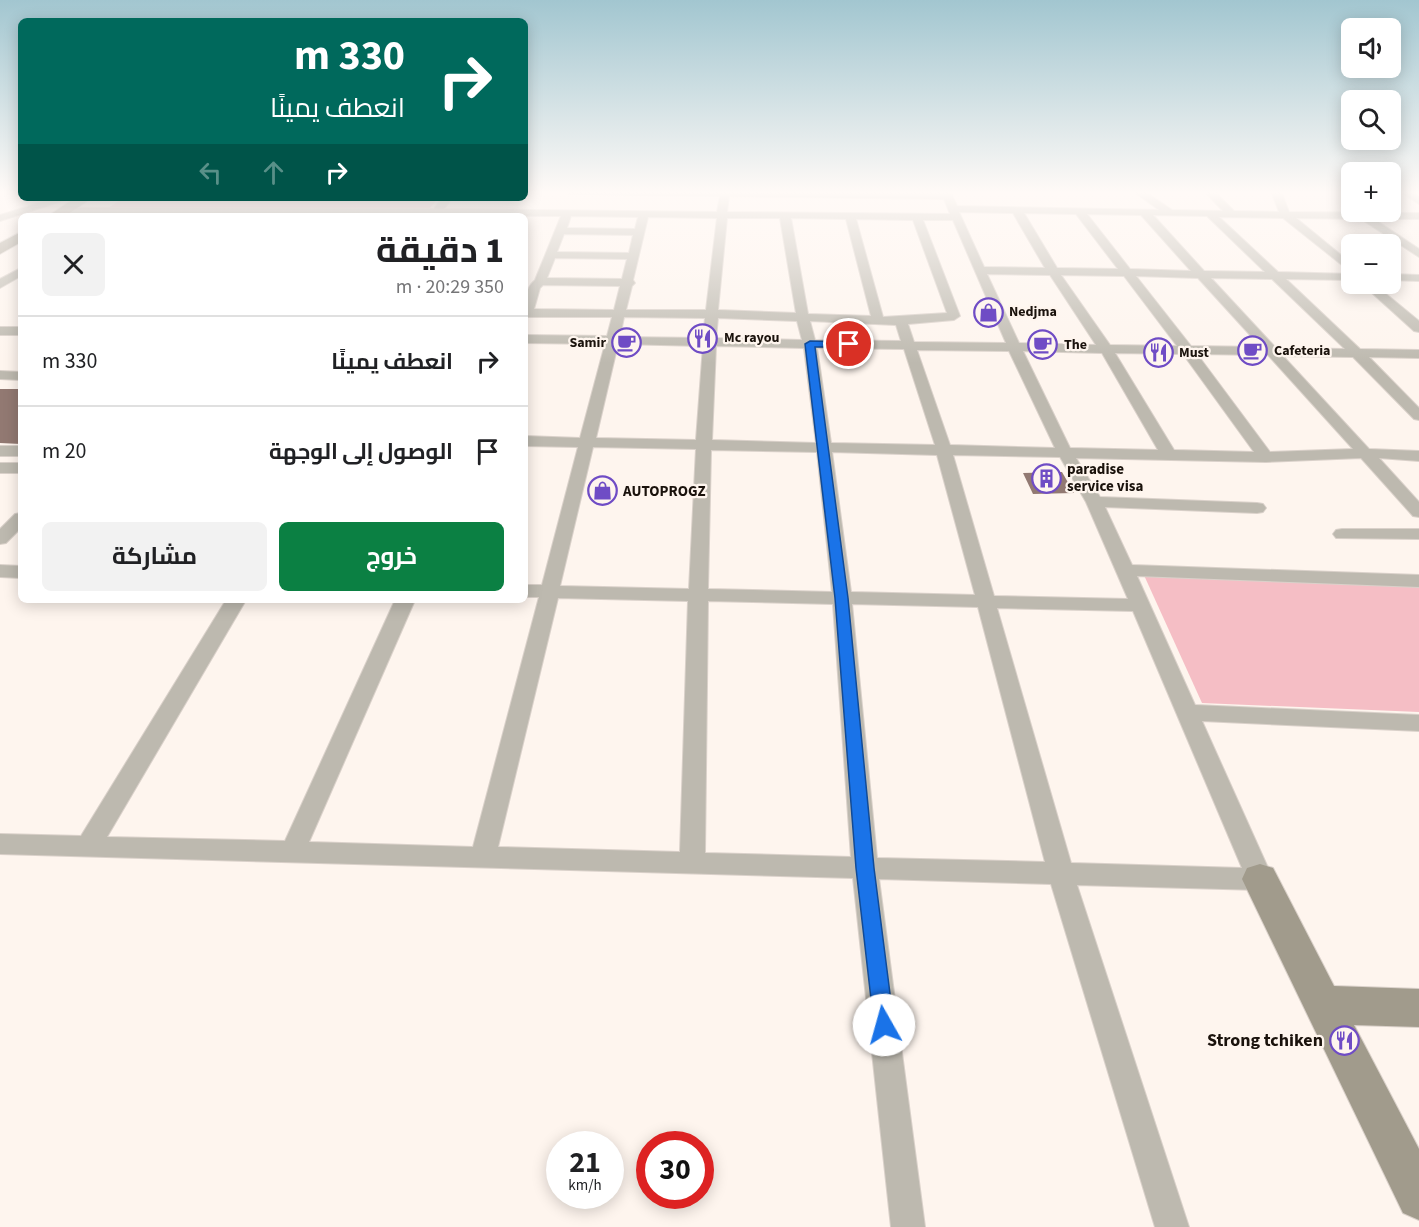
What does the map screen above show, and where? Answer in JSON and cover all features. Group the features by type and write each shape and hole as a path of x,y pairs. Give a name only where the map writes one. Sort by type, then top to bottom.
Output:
{"main road":[{"path":"1260,879 1419,1197"},
{"path":"1325,1005 1419,1008"}],"street":[{"path":"528,306 539,274 552,248"},
{"path":"483,858 636,248"},
{"path":"692,862 693,708 703,445 709,342 718,248"},
{"path":"790,248 802,319 810,344 824,448 842,598 865,868 908,1227"},
{"path":"862,248 890,320 909,345 944,450 1061,873 1172,1227"},
{"path":"528,313 619,312 890,320 954,316 929,248"},
{"path":"0,844 1260,879 1094,502 1064,451 1014,347 971,248"},
{"path":"1039,248 1106,349 1169,455"},
{"path":"1107,248 1187,350 1266,457"},
{"path":"1177,248 1419,513"},
{"path":"1247,248 1357,352 1419,416"},
{"path":"1326,248 1341,261"},
{"path":"549,255 635,256"},
{"path":"0,284 18,267"},
{"path":"981,270 1341,277"},
{"path":"539,274 629,283"},
{"path":"1401,278 1419,278"},
{"path":"1380,294 1419,328"},
{"path":"528,339 1419,354"},
{"path":"0,375 18,376"},
{"path":"528,441 1266,457 1365,453 1419,456"},
{"path":"0,451 18,451"},
{"path":"0,468 18,468"},
{"path":"1094,502 1257,508"},
{"path":"0,539 18,521"},
{"path":"1342,534 1419,534"},
{"path":"1125,570 1419,581"},
{"path":"0,571 18,572"},
{"path":"528,591 1141,605"},
{"path":"88,847 234,603"},
{"path":"292,853 404,603"},
{"path":"1188,714 1419,723"}],"shaded area":[{"path":"1143,573 1419,583 1419,712 1202,703"}],"building":[{"path":"0,389 18,389 18,444 0,443"},
{"name":"paradise service visa","path":"1062,472 1074,493 1033,494 1023,473"}],"place":[{"name":"Nedjma","path":"988,312"},
{"name":"Mc rayou","path":"703,338"},
{"name":"Samir","path":"627,343"},
{"name":"The","path":"1043,345"},
{"name":"Cafeteria","path":"1253,351"},
{"name":"Must","path":"1158,353"},
{"name":"paradise service visa","path":"1046,478"},
{"name":"AUTOPROGZ","path":"602,491"},
{"name":"Strong tchiken","path":"1344,1040"}],"route":[{"path":"849,344 810,344 842,598 865,868 884,1025"}]}
